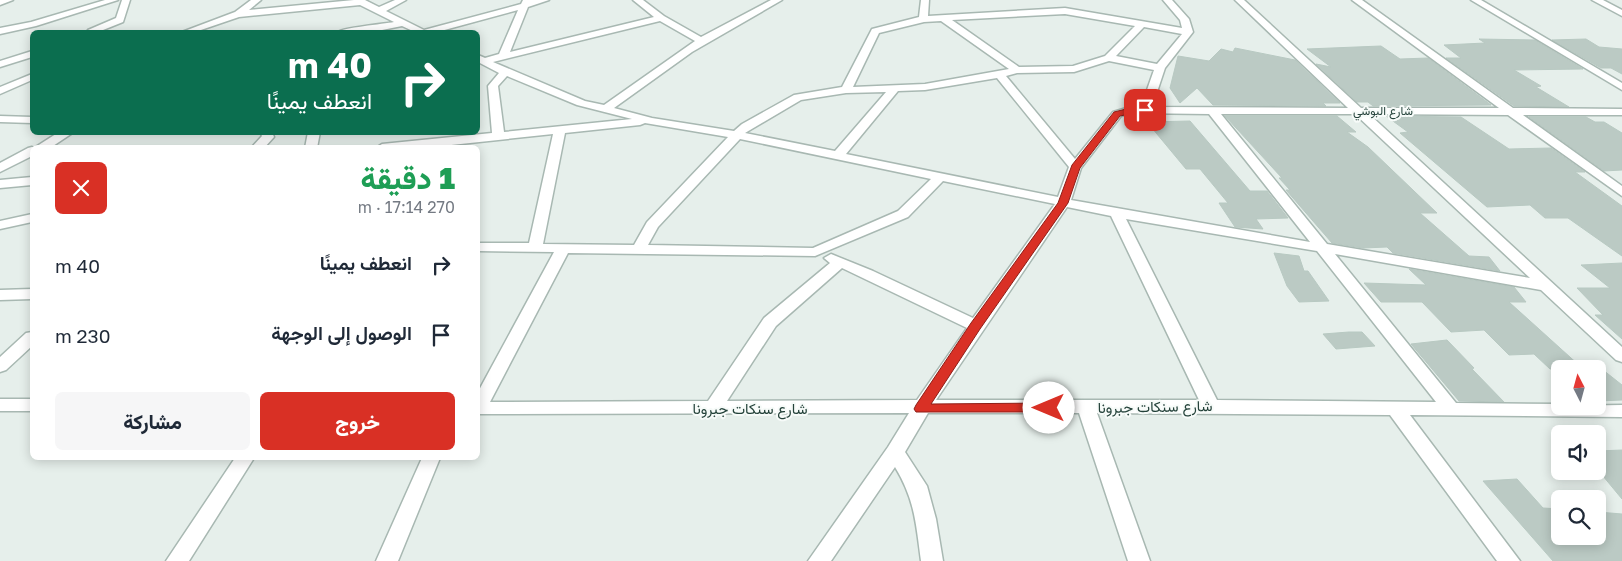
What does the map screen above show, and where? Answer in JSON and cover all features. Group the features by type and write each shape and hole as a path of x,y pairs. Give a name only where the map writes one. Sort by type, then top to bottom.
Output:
{"street":[{"path":"0,2 9,0"},
{"path":"0,31 33,24 114,0"},
{"path":"96,30 120,20 126,0"},
{"path":"238,14 257,0"},
{"path":"378,11 402,0"},
{"path":"435,30 527,3 545,0"},
{"path":"637,0 661,18 701,41"},
{"path":"606,109 701,41 740,16 777,0"},
{"path":"924,19 925,0"},
{"path":"1065,11 1066,0"},
{"path":"1166,0 1184,19 1188,32"},
{"path":"1239,0 1622,356"},
{"path":"1356,0 1622,192"},
{"path":"1475,0 1622,87"},
{"path":"1596,0 1622,13"},
{"path":"193,30 238,14 359,1 418,30"},
{"path":"503,56 527,3"},
{"path":"846,90 875,31 924,19 1065,11 1188,32"},
{"path":"480,60 661,18"},
{"path":"943,18 1017,70"},
{"path":"369,30 402,23"},
{"path":"640,249 652,226 709,162 746,126 789,100 808,95 846,90 893,90 955,83 1017,70 1083,68 1109,58 1142,24"},
{"path":"1145,110 1160,68 1188,32"},
{"path":"0,64 30,55"},
{"path":"1109,58 1160,68"},
{"path":"480,60 581,103 652,121 737,135 838,155 1116,214 1547,286"},
{"path":"498,135 493,86 505,72"},
{"path":"999,74 1075,168"},
{"path":"0,91 30,76"},
{"path":"838,155 893,90"},
{"name":"شارع البوشي","path":"819,561 896,452 920,409 976,326 1063,203 1075,168 1117,114 1130,110 1622,112"},
{"path":"1213,111 1320,248 1451,409"},
{"path":"0,119 30,120"},
{"path":"436,145 498,135 560,131 652,121"},
{"path":"535,248 560,131"},
{"path":"45,145 64,135"},
{"path":"260,145 268,137 267,135"},
{"path":"0,168 30,152"},
{"path":"815,252 903,214 941,176"},
{"path":"0,184 30,181"},
{"path":"1116,214 1211,406"},
{"path":"0,225 30,218"},
{"path":"480,247 815,252 976,326"},
{"path":"480,404 563,249"},
{"path":"712,408 770,322 840,262"},
{"path":"0,295 30,294"},
{"path":"0,366 30,339"},
{"path":"2,407 30,405"},
{"name":"شارع سنكات جبرونا","path":"480,408 920,409 1211,406 1622,410"},
{"path":"1086,408 1139,561"},
{"path":"1396,409 1509,561"},
{"path":"896,452 917,486 926,519 932,561"},
{"path":"177,561 244,460"},
{"path":"387,561 430,460"}],"building":[{"path":"1479,39 1535,40 1583,69 1514,70 1541,86 1536,87 1569,107 1514,106 1446,58 1461,58 1444,45 1485,43"},
{"path":"1586,39 1599,47 1622,49 1622,74 1611,68 1601,68 1552,40"},
{"path":"1381,46 1400,59 1428,58 1491,105 1373,106 1368,102 1357,102 1316,64 1331,67 1307,49"},
{"path":"1235,48 1295,60 1340,103 1323,103 1326,106 1213,105 1197,88 1180,103 1170,88 1178,56 1209,61 1221,49 1233,52"},
{"path":"1225,116 1337,116 1356,132 1347,132 1368,147 1437,213 1420,213 1469,256 1489,257 1500,271 1393,253 1387,247 1363,248 1332,243 1286,190 1290,190 1279,178 1282,178"},
{"path":"1386,116 1461,117 1509,149 1551,148 1585,172 1575,172 1622,206 1622,256 1568,218 1545,218 1530,205 1487,207 1400,133 1408,132"},
{"path":"1529,117 1586,117 1595,122 1604,122 1622,133 1622,170 1604,171"},
{"path":"1190,121 1250,191 1267,191 1288,218 1256,219 1263,229 1235,227 1219,203 1228,203 1200,169 1186,169 1147,122"},
{"path":"1274,253 1299,256 1304,271 1308,271 1329,301 1299,302 1287,286"},
{"path":"1622,263 1622,339 1595,315 1603,315 1577,288 1610,288 1581,265"},
{"path":"1409,269 1514,287 1526,302 1509,302 1573,360 1551,360 1550,369 1534,354 1509,355 1484,330 1451,332 1422,302 1381,302 1364,283 1426,285"},
{"path":"1362,332 1375,346 1336,349 1323,334"},
{"path":"1447,340 1504,402 1459,401 1411,344"},
{"path":"1606,372 1622,385 1622,400 1606,401"},
{"path":"1622,450 1622,499 1606,480 1606,451"},
{"path":"1517,479 1543,508 1551,508 1551,545 1606,545 1606,513 1622,514 1622,561 1553,561 1483,481"}],"route":[{"path":"1049,408 920,409 1063,203 1075,168 1117,114 1130,110 1145,110"}]}
